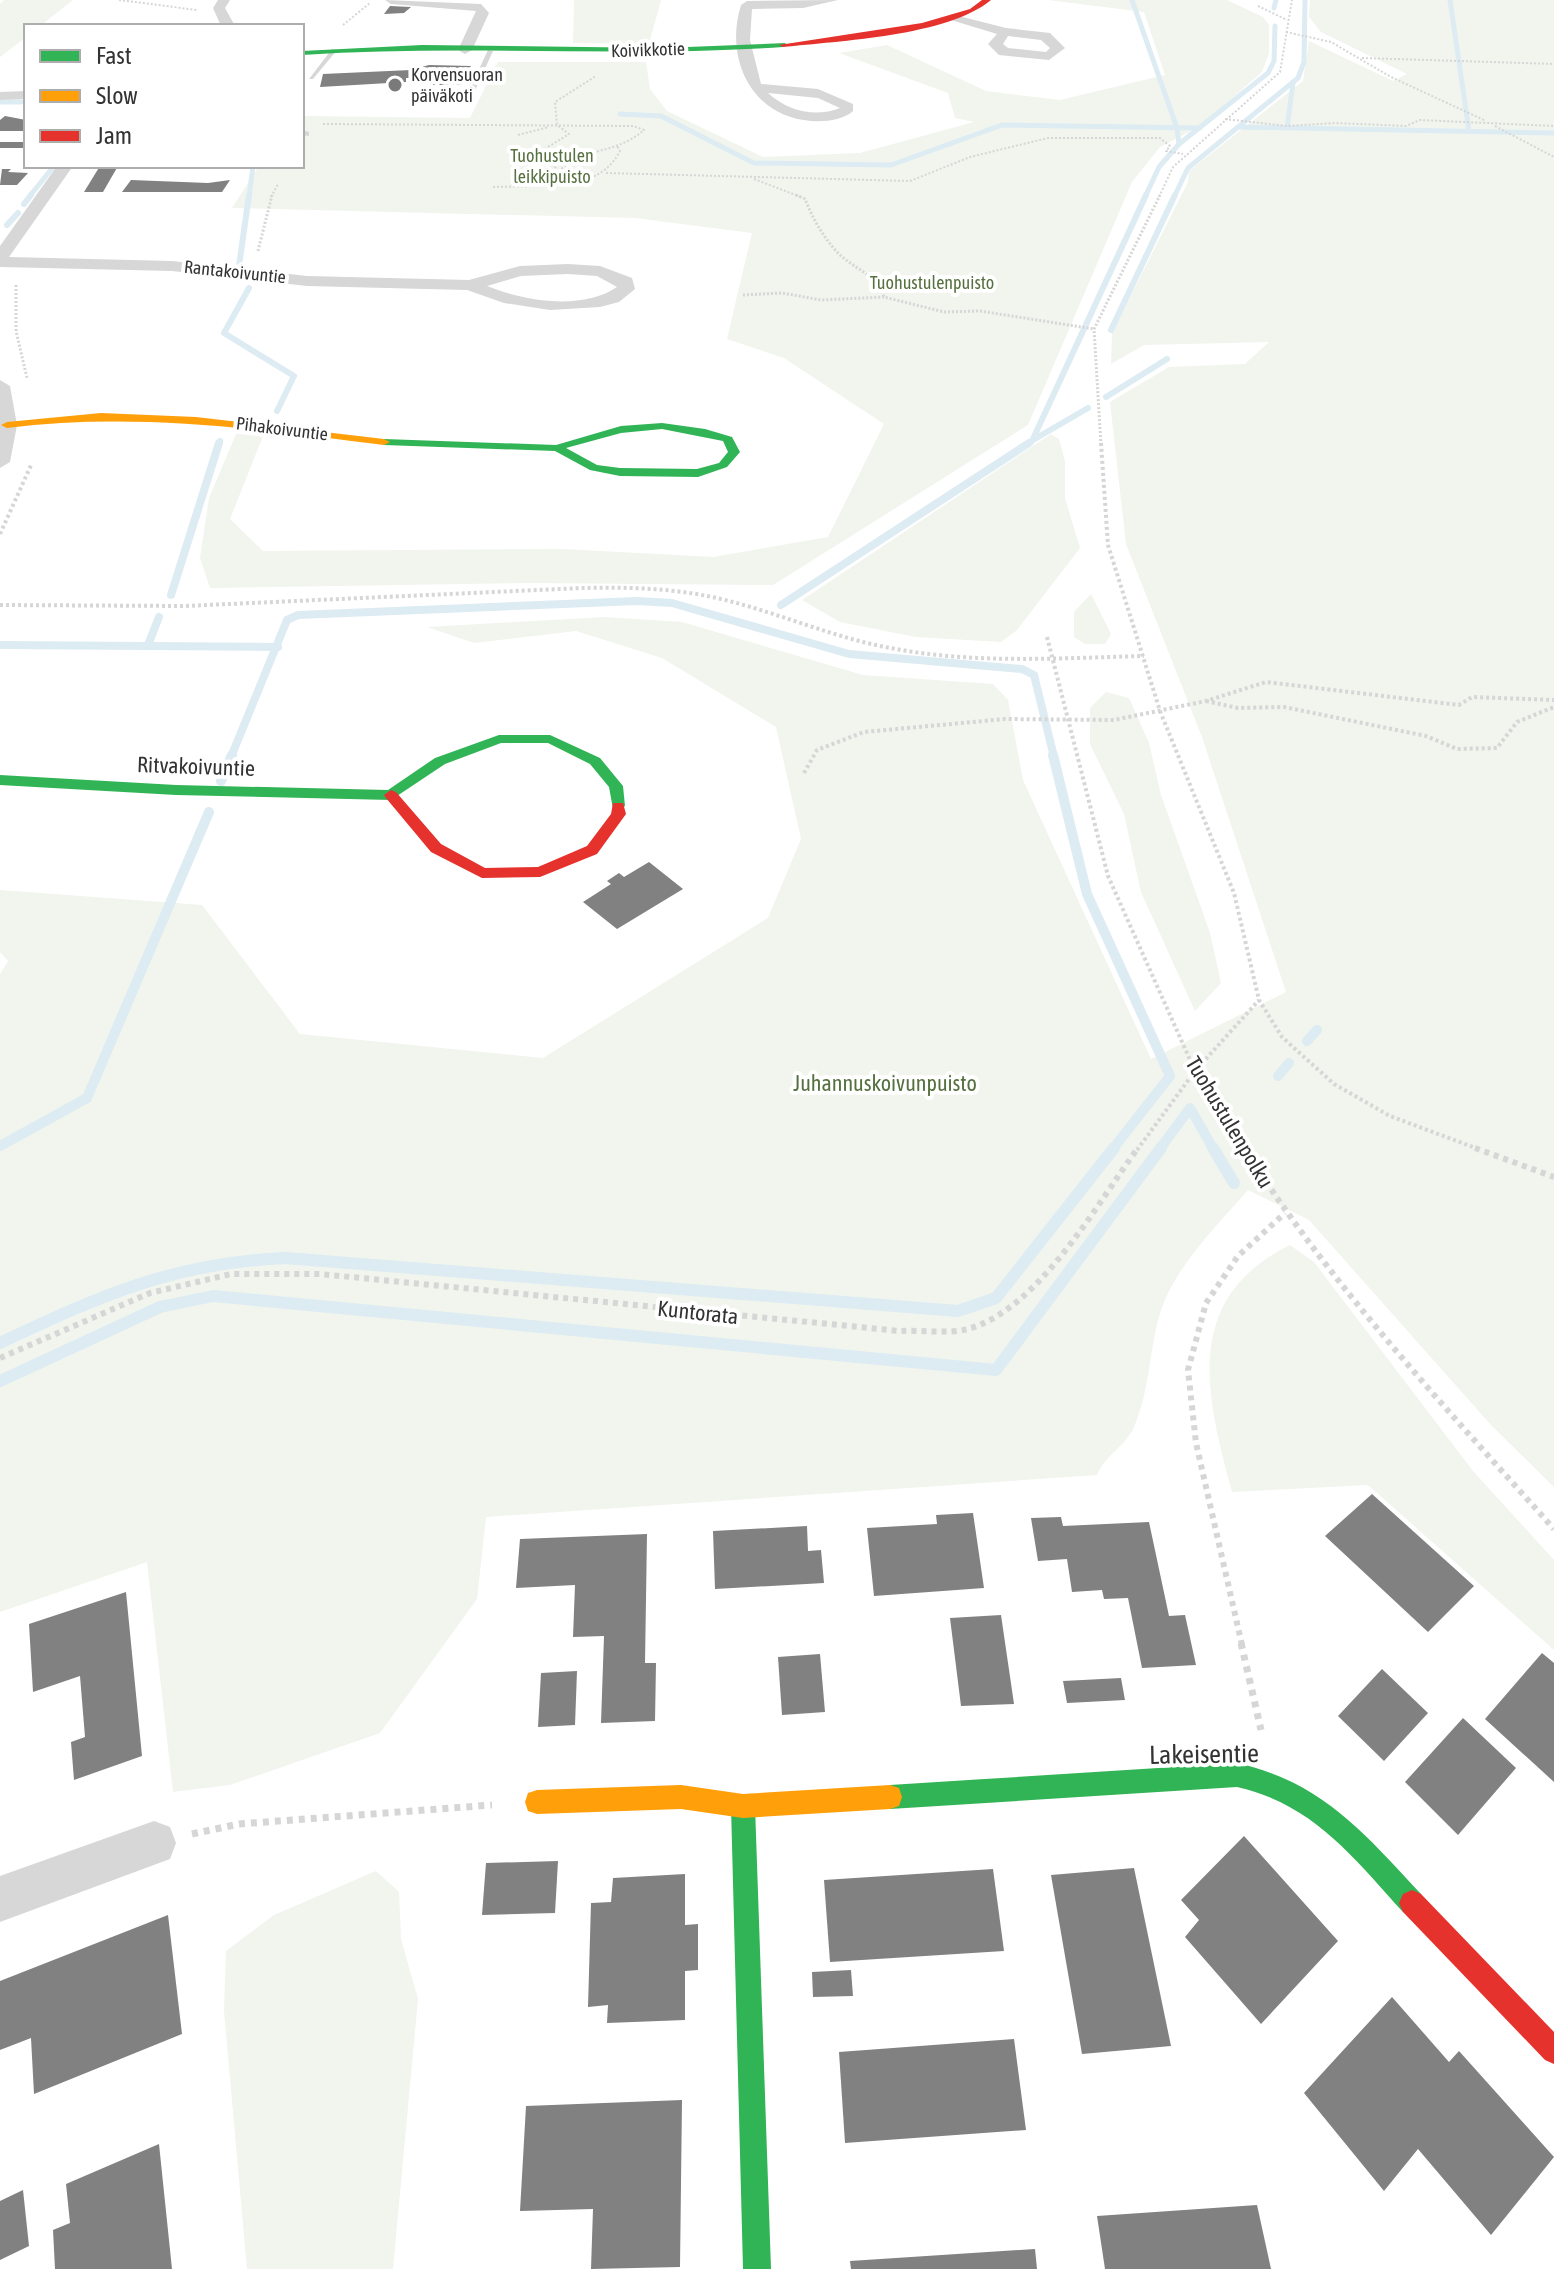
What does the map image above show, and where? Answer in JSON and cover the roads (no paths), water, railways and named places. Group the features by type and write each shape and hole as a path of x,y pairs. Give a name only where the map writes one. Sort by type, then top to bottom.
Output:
{"street":[{"path":"224,0 219,8 227,24"},
{"path":"391,0 464,2 481,8 483,13 465,50"},
{"path":"758,88 823,95 841,100 848,107 838,115 799,115 762,97 758,88 743,46 746,2 803,4 832,0"},
{"name":"Koivikkotie","path":"304,53 334,50 608,52 839,41 956,17 982,7 987,0"},
{"path":"956,17 1005,32"},
{"path":"0,96 24,95"},
{"path":"0,260 64,168"},
{"name":"Rantakoivuntie","path":"0,260 172,266 307,281 470,285 520,271 568,269 615,275 626,282 626,289 619,295 595,303 557,304 512,302 470,285"},
{"path":"0,386 7,425 0,462"},
{"name":"Pihakoivuntie","path":"7,425 37,420 190,419 385,442 557,448 609,429 706,430 728,439 734,452 723,465 698,473 620,472 594,468 557,448"},
{"path":"499,739 550,739 595,761 616,786 619,814 592,850 540,872 482,873 436,848 391,795 440,761 499,739"},
{"name":"Ritvakoivuntie","path":"0,780 176,790 391,795"},
{"name":"Lakeisentie","path":"537,1802 681,1797 743,1806 1237,1775 1272,1778 1306,1797 1340,1827 1554,2051"},
{"path":"743,1806 757,2269"},
{"path":"0,1900 29,1886 154,1843"}],"lane":[{"path":"311,78 334,50"},
{"path":"469,95 490,51"}],"waterway":[{"path":"1132,0 1177,128"},
{"path":"1274,8 1276,0"},
{"path":"1174,197 1188,168 1298,78 1304,62 1305,0"},
{"path":"1450,0 1469,131"},
{"path":"1199,128 1268,73 1274,61 1275,26"},
{"path":"1287,128 1293,83"},
{"path":"0,102 21,102"},
{"path":"620,114 661,116 754,163 891,165 1002,125 1177,128"},
{"path":"1239,127 1287,128"},
{"path":"1177,128 1199,128"},
{"path":"1177,128 1179,144"},
{"path":"1179,144 1199,128"},
{"path":"1287,128 1554,133"},
{"path":"1145,197 1159,167 1179,144"},
{"path":"29,197 52,168"},
{"path":"249,197 253,168"},
{"path":"24,204 31,195"},
{"path":"239,266 249,195"},
{"path":"1029,443 1146,195"},
{"path":"1111,330 1175,195"},
{"path":"7,225 18,213"},
{"path":"249,288 224,333 294,376 277,411"},
{"path":"1106,397 1167,359"},
{"path":"1033,440 1088,408"},
{"path":"219,445 220,441"},
{"path":"171,595 219,443"},
{"path":"781,605 1029,443"},
{"path":"276,647 287,620 298,615 637,601 672,603 849,654 1022,669 1034,675 1054,757"},
{"path":"148,645 159,617"},
{"path":"0,645 276,647"},
{"path":"231,757 276,647"},
{"path":"221,781 232,755"},
{"path":"1053,755 1087,894 1170,1076 1112,1150"},
{"path":"0,1146 87,1098 209,812"},
{"path":"1307,1041 1317,1030"},
{"path":"1278,1076 1289,1063"},
{"path":"1159,1150 1190,1108 1214,1150"},
{"path":"0,1343 138,1285 207,1267 285,1258 958,1311 996,1298 1114,1148"},
{"path":"0,1381 160,1307 213,1296 996,1370 1161,1148"},
{"path":"1213,1148 1234,1183"}],"place":[{"name":"Korvensuoran päiväkoti","path":"395,85"}],"park label":[{"name":"Tuohustulen leikkipuisto","path":"552,166"},
{"name":"Tuohustulenpuisto","path":"932,283"},
{"name":"Juhannuskoivunpuisto","path":"885,1083"}]}
